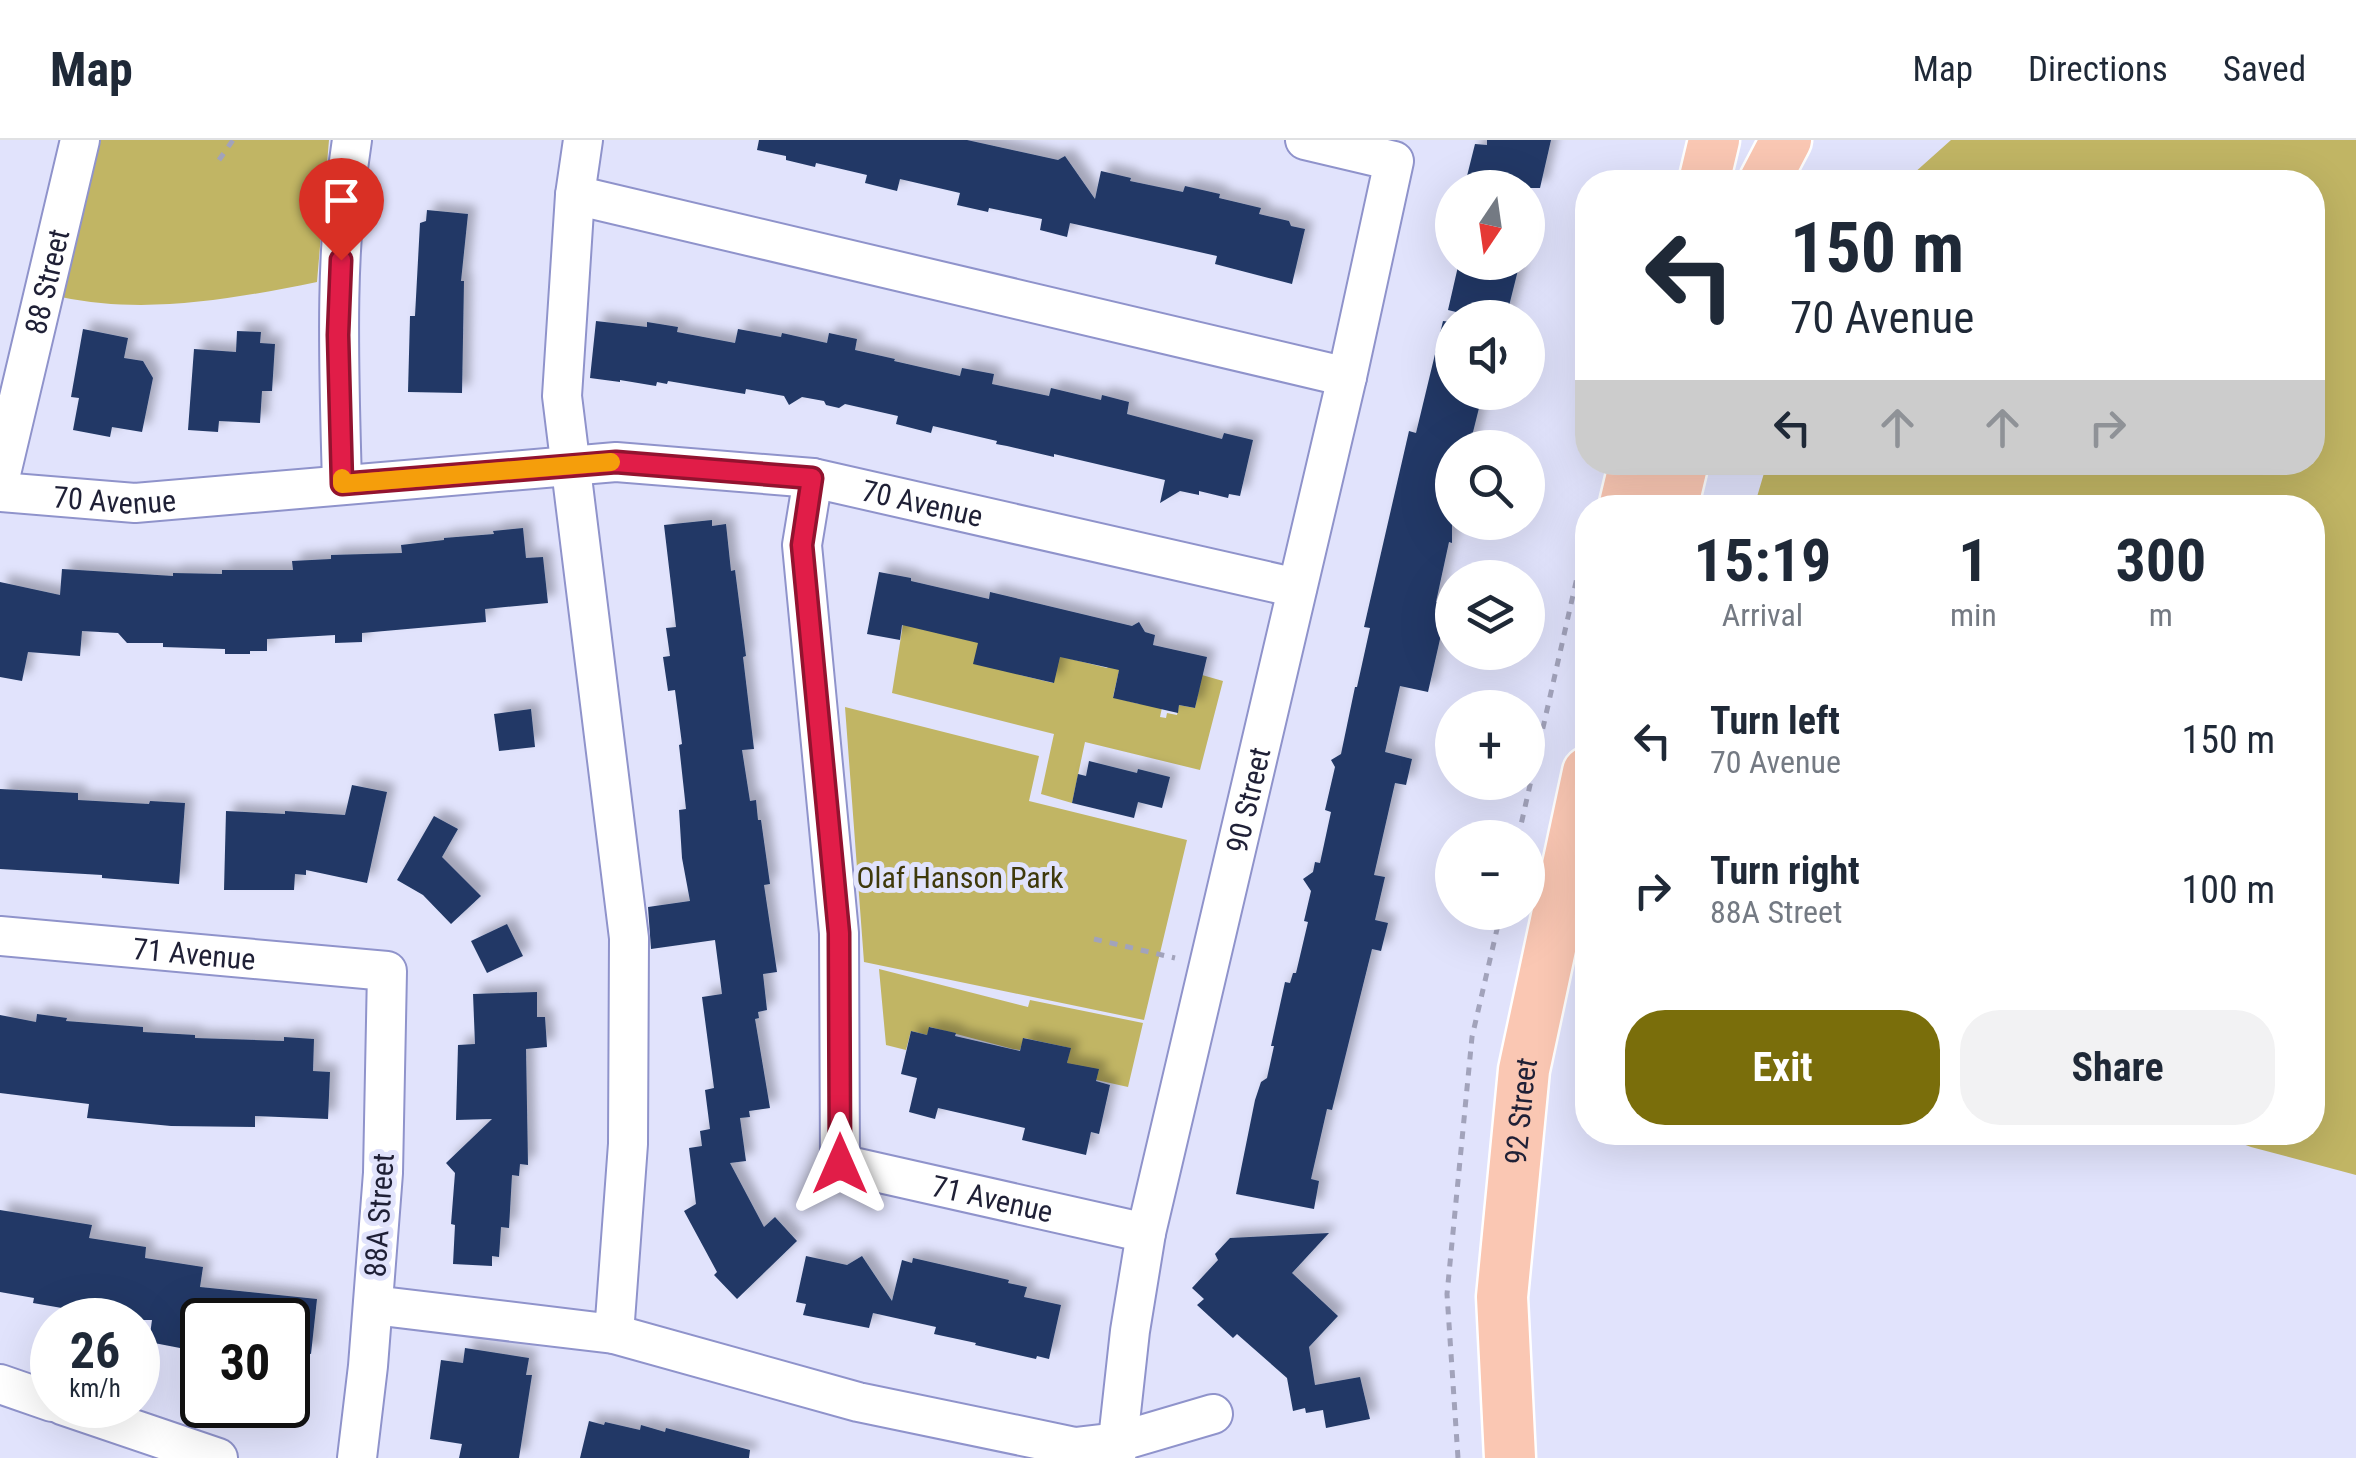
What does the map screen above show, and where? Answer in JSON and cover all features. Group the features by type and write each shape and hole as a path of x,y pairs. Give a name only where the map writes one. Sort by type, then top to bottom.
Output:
{"main road":[{"path":"1707,170 1714,140"},
{"path":"1748,170 1754,140"},
{"path":"1770,170 1786,140"},
{"name":"92 Street","path":"1510,1458 1502,1298 1524,1070 1575,833"}],"street":[{"name":"88 Street","path":"0,478 80,140"},
{"path":"342,484 338,335 345,186 352,140"},
{"path":"583,140 575,195 562,396 630,938 628,1144 614,1334"},
{"name":"90 Street","path":"1117,1450 1146,1233 1347,378 1394,161 1305,140"},
{"path":"575,195 1347,378"},
{"name":"70 Avenue","path":"0,492 136,503 616,462 812,478 1297,588"},
{"name":"71 Avenue","path":"812,478 802,545 839,933 840,1164 1146,1233"},
{"name":"71 Avenue","path":"0,936 386,971"},
{"name":"88A Street","path":"357,1458 384,1174 386,971"},
{"path":"373,1305 614,1334 858,1402 1075,1447 1117,1450 1213,1414"},
{"path":"0,1384 30,1394"},
{"path":"130,1428 218,1458"}],"path":[{"path":"219,160 233,140"},
{"path":"1522,820 1575,587"},
{"path":"1458,1458 1448,1294 1472,1037 1497,930"},
{"path":"1094,939 1175,958"}],"green space":[{"path":"101,140 329,140 317,282 221,299 157,305 61,297"},
{"path":"1951,140 2356,140 2356,1175 2246,1145 2325,1145 2325,495 1758,495 1763,475 2325,475 2325,170 1917,170"},
{"path":"955,607 1020,675 1053,683 1055,655 1107,668 1123,653 1113,697 1139,704 1171,665 1160,717 1166,718 1167,713 1177,715 1179,705 1195,708 1202,675 1223,681 1200,770 1085,742 1072,803 1041,794 1054,734 892,693 903,624"},
{"name":"Olaf Hanson Park","path":"845,707 1039,756 1029,801 1187,840 1144,1020 864,962"},
{"path":"879,969 1028,1007 1030,1000 1143,1023 1128,1087 1065,1073 1070,1048 1024,1038 1020,1050 930,1027 927,1035 911,1031 906,1050 886,1045"}],"building":[{"path":"759,140 967,140 1058,160 1065,156 1095,199 1101,171 1183,192 1185,186 1220,194 1219,198 1261,208 1259,214 1305,229 1292,284 1215,264 1217,256 1070,223 1067,237 1040,230 1042,219 957,205 960,193 900,179 897,191 865,183 867,175 816,163 815,167 757,150"},
{"path":"1487,140 1551,140 1544,170 1468,170 1475,144 1487,145"},
{"path":"427,210 468,214 461,281 462,393 408,392 410,316 415,316 420,223 426,221"},
{"path":"1455,280 1516,280 1510,300 1450,300"},
{"path":"596,321 647,327 647,322 735,343 738,329 827,343 829,333 857,339 855,350 894,361 960,376 962,368 994,374 992,384 1049,396 1051,388 1101,400 1102,395 1129,402 1127,414 1222,439 1224,433 1253,440 1240,496 1180,491 1160,503 1165,480 996,444 997,441 933,426 931,433 896,424 898,416 845,404 839,408 802,397 789,405 784,396 746,389 745,394 668,381 657,382 656,386 590,378"},
{"path":"83,329 128,338 124,358 143,361 153,378 142,432 112,427 110,437 73,430 79,398 71,397"},
{"path":"237,331 261,332 260,343 275,344 272,391 262,391 260,423 219,421 218,432 188,430 194,349 236,352"},
{"path":"1435,354 1435,410 1478,410 1474,430 1435,430 1435,540 1452,540 1452,543 1449,542 1445,560 1435,560 1435,661 1428,692 1400,686 1385,752 1412,759 1406,785 1395,783 1374,875 1385,877 1375,920 1388,923 1381,951 1372,949 1332,1110 1327,1109 1311,1179 1319,1181 1314,1209 1236,1194 1255,1100 1261,1082 1267,1078 1285,982 1290,983 1296,973 1311,891 1303,879 1313,872 1315,862 1320,863 1331,812 1325,810 1335,767 1331,760 1341,754 1370,628 1364,627 1409,431 1416,433"},
{"path":"712,520 712,526 726,524 731,571 735,570 754,749 742,750 750,801 756,800 761,820 770,884 764,885 777,972 763,974 767,1010 758,1012 759,1018 755,1019 770,1108 749,1111 750,1117 740,1118 746,1161 730,1163 764,1227 775,1217 797,1241 737,1299 714,1275 717,1272 684,1211 696,1204 689,1148 702,1146 700,1131 710,1129 705,1090 714,1088 702,997 722,994 715,940 651,949 648,907 690,901 679,810 686,809 679,745 682,744 675,690 668,691 663,657 670,656 666,628 676,627 664,525"},
{"path":"523,528 526,558 543,557 548,603 485,609 486,622 362,633 362,642 335,643 335,635 267,639 267,651 250,654 163,647 163,643 127,643 118,633 82,631 80,656 28,652 22,681 0,677 0,582 60,595 62,569 173,576 222,574 222,570 293,570 292,561 331,559 331,555 402,553 401,545"},
{"path":"879,572 989,599 990,592 1132,626 1139,622 1145,632 1155,635 1153,645 1207,657 1195,708 1179,705 1178,713 1113,698 1119,670 1060,657 1054,683 973,664 978,643 902,625 900,640 867,634"},
{"path":"531,709 535,747 499,751 494,714"},
{"path":"1089,761 1170,777 1162,808 1138,802 1134,818 1072,803 1078,774 1086,776"},
{"path":"352,785 387,792 367,883 306,870 306,875 295,874 294,890 224,890 226,811 345,815"},
{"path":"0,789 78,793 78,800 185,803 179,884 0,869"},
{"path":"434,816 458,829 442,857 481,896 451,924 423,895 397,880"},
{"path":"507,924 523,956 487,973 471,941"},
{"path":"537,992 537,1017 545,1017 547,1047 526,1049 528,1165 520,1164 519,1176 512,1175 509,1228 501,1227 499,1257 492,1256 492,1266 453,1264 455,1173 446,1163 492,1119 456,1120 458,1045 475,1044 473,994"},
{"path":"37,1014 67,1018 66,1021 143,1027 143,1032 195,1038 314,1039 313,1071 330,1072 328,1119 255,1116 255,1127 171,1126 87,1118 89,1104 0,1093 0,1015 36,1022"},
{"path":"929,1027 1020,1051 1023,1038 1071,1048 1067,1063 1099,1069 1096,1081 1110,1085 1099,1134 1091,1132 1086,1155 1022,1140 1025,1128 938,1108 935,1119 909,1112 917,1078 901,1074 911,1031 927,1035"},
{"path":"0,1210 92,1225 89,1238 146,1247 145,1258 203,1267 200,1287 307,1298 180,1298 180,1348 160,1344 160,1298 34,1298 0,1292"},
{"path":"1329,1233 1292,1273 1338,1316 1309,1347 1315,1385 1360,1377 1370,1419 1326,1428 1323,1410 1293,1411 1287,1378 1197,1305 1204,1299 1192,1288 1218,1260 1215,1254 1230,1238"},
{"path":"806,1256 847,1265 862,1256 892,1301 902,1260 912,1263 913,1258 1027,1287 1024,1297 1061,1305 1049,1359 975,1345 934,1334 936,1327 873,1313 869,1328 803,1315 806,1304 796,1302"},
{"path":"310,1298 317,1299 310,1354"},
{"path":"465,1348 529,1358 526,1375 532,1375 519,1458 459,1458 462,1444 430,1439 441,1360 463,1363"},
{"path":"589,1421 640,1430 641,1425 665,1432 666,1428 750,1450 749,1458 580,1458"}],"slow traffic":[{"path":"342,478 342,484 611,462"}],"route":[{"path":"341,260 338,335 342,484 616,462 812,478 802,545 839,933 840,1164"}]}
